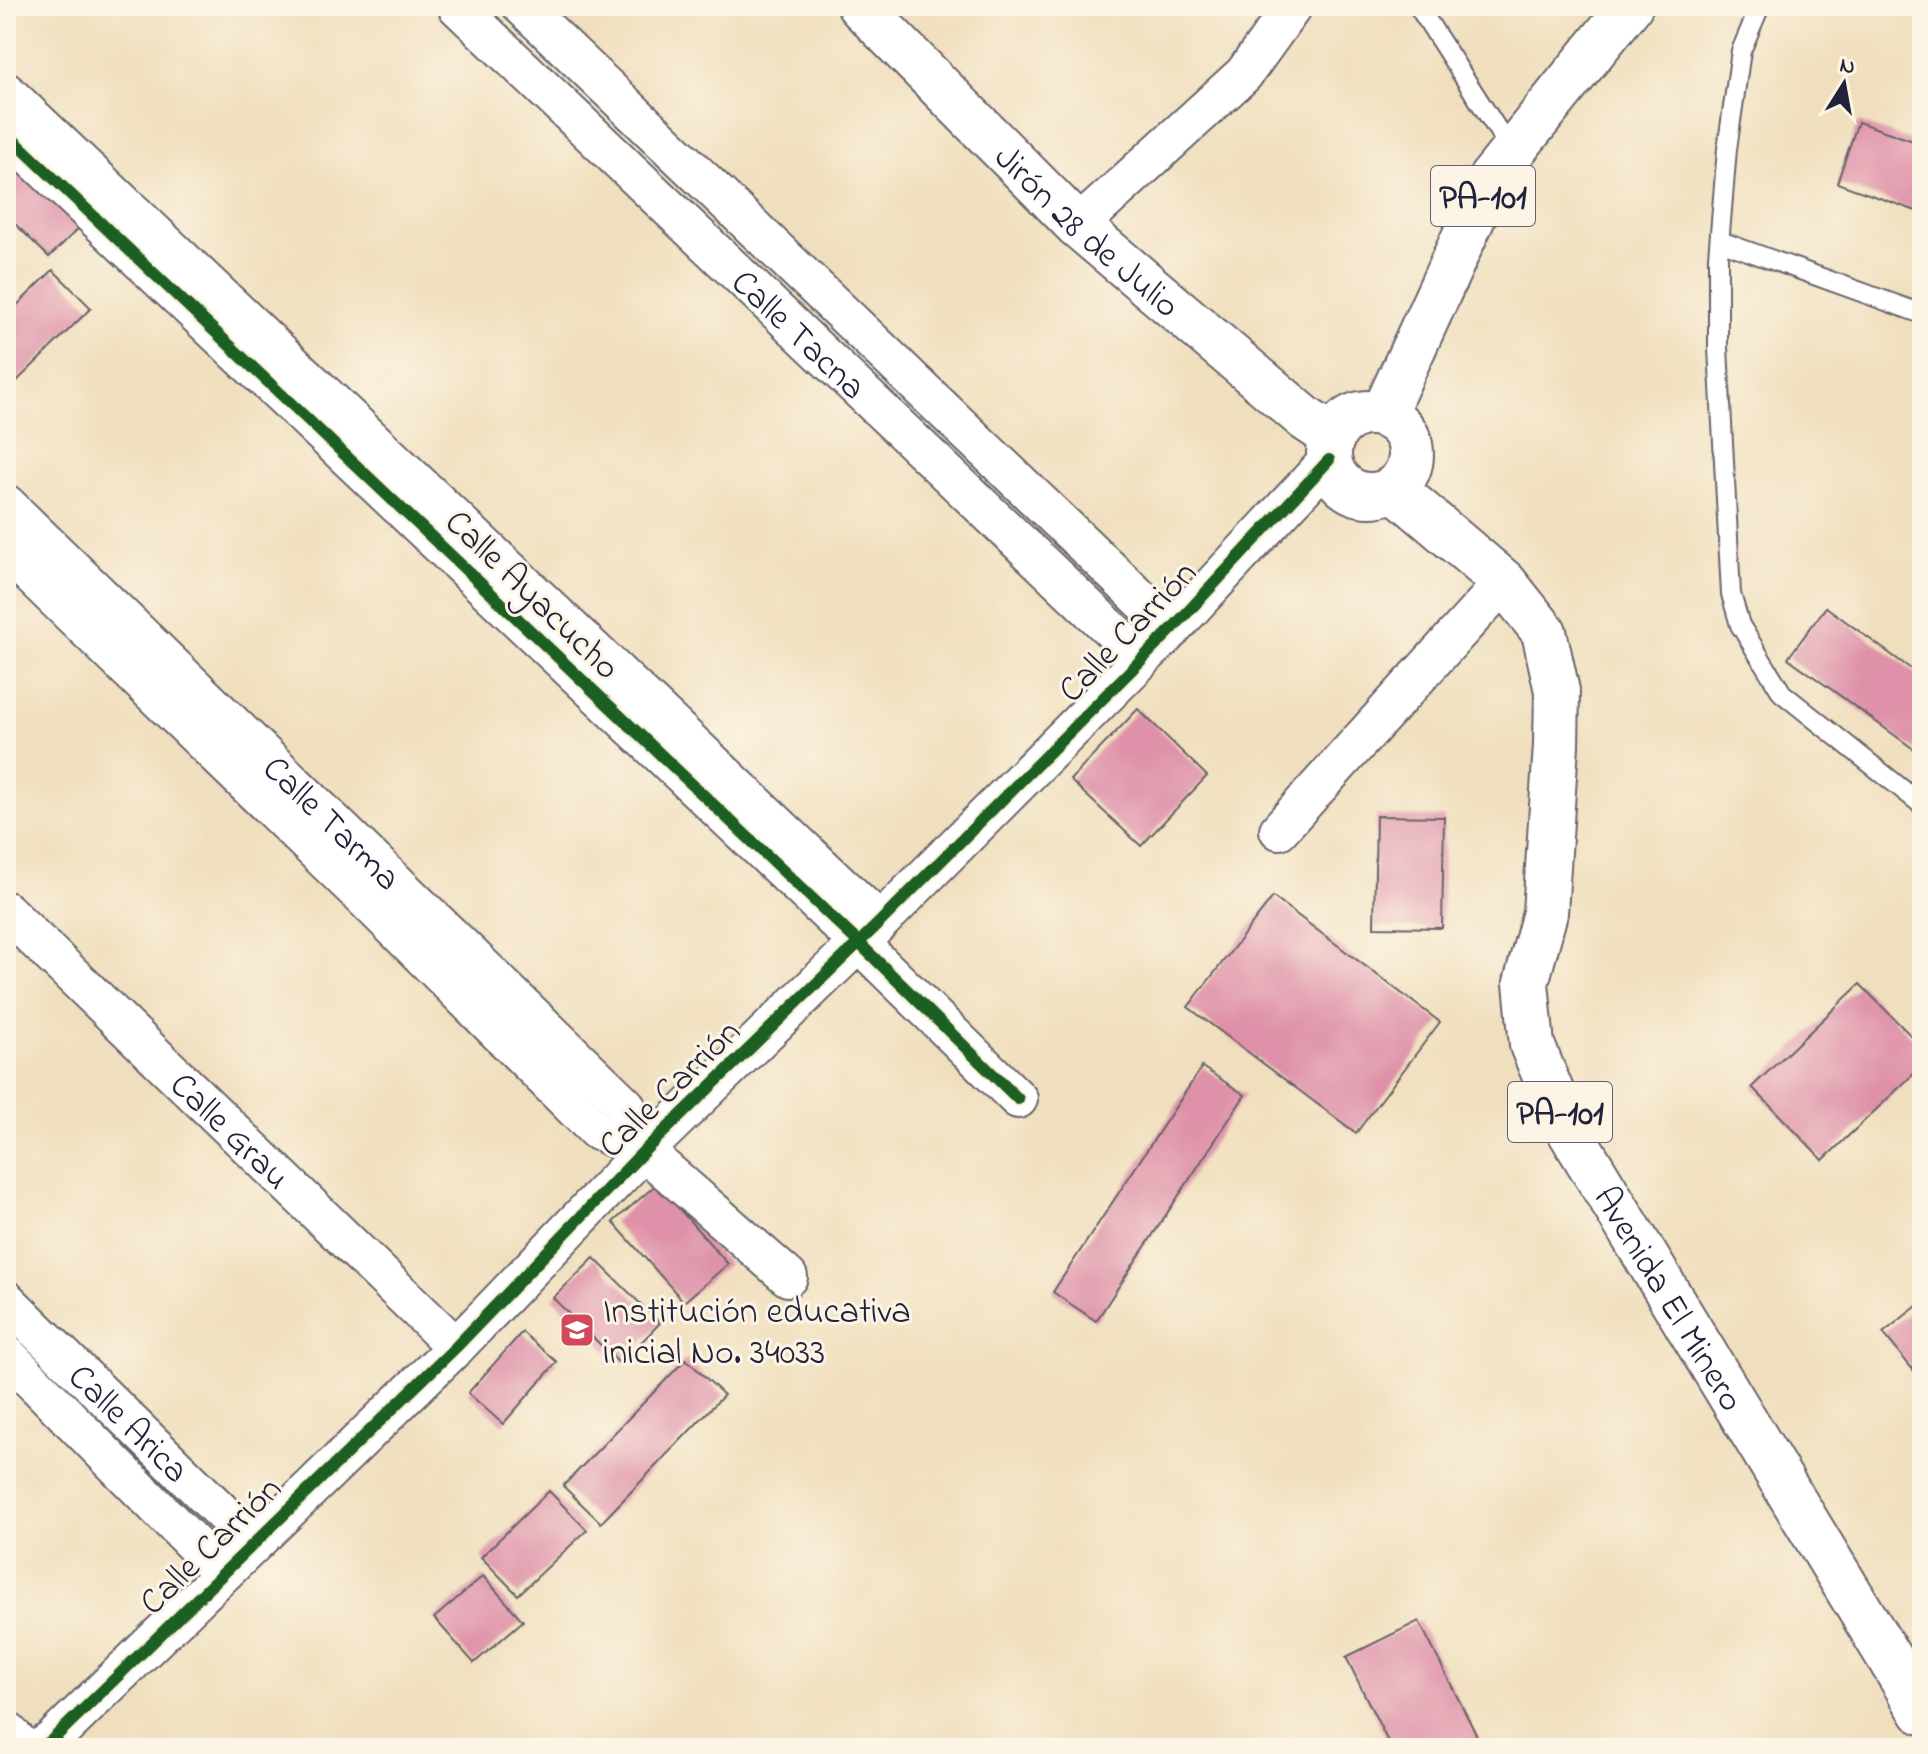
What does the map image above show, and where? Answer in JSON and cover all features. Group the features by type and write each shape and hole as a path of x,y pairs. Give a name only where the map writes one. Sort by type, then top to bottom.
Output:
{"main road":[{"name":"Jirón 28 de Julio","path":"860,6 1078,226 1306,419 1331,449"},
{"name":"PA-101","path":"1383,415 1491,178 1630,6"},
{"path":"1359,415 1383,415 1403,430 1409,442 1409,467 1393,488 1381,494 1354,492 1333,473 1331,449 1348,419 1359,415"},
{"name":"Avenida El Minero","path":"1393,488 1504,582 1544,632 1557,691 1556,745 1545,913 1526,983 1532,1045 1563,1120 1922,1712"}],"street":[{"name":"Calle Tacna","path":"457,6 1142,659"},
{"name":"Calle Tacna","path":"522,6 1172,629"},
{"path":"1078,226 1244,74 1293,6"},
{"name":"Calle Ayacucho","path":"6,92 56,160 870,933 1018,1099"},
{"name":"Calle Ayacucho","path":"6,133 56,160"},
{"path":"623,164 659,137"},
{"name":"Calle Carrión","path":"40,1748 51,1741 456,1347 644,1151 870,933 1172,629 1331,449"},
{"name":"Calle Tarma","path":"6,504 143,661 381,891 626,1106 644,1151 788,1277"},
{"name":"Calle Tarma","path":"6,551 143,661"},
{"path":"1279,830 1504,582"},
{"name":"Calle Grau","path":"6,911 456,1347"},
{"name":"Calle Arica","path":"6,1300 253,1543"},
{"name":"Calle Arica","path":"6,1354 222,1573"},
{"path":"6,1730 24,1748"}],"lane":[{"path":"1418,6 1512,152"},
{"path":"1760,6 1741,51 1727,149 1720,241 1718,348 1731,594 1740,625 1782,693 1922,805"},
{"path":"1720,241 1922,314"}],"building":[{"path":"1858,122 1922,144 1922,213 1837,183"},
{"path":"6,149 82,225 49,257 6,215"},
{"path":"53,270 91,308 16,382 6,372 6,316"},
{"path":"1826,607 1922,677 1922,755 1788,658"},
{"path":"1138,709 1207,776 1141,846 1070,780"},
{"path":"1376,816 1444,817 1442,928 1374,927"},
{"path":"1273,897 1440,1022 1356,1133 1188,1007"},
{"path":"1860,984 1922,1047 1922,1066 1823,1160 1752,1087"},
{"path":"1202,1067 1245,1095 1096,1321 1053,1292"},
{"path":"657,1184 728,1264 684,1302 613,1222"},
{"path":"594,1258 660,1323 620,1364 553,1298"},
{"path":"1922,1302 1922,1381 1883,1333"},
{"path":"522,1332 557,1362 503,1424 468,1393"},
{"path":"686,1359 724,1395 601,1523 563,1486"},
{"path":"549,1491 587,1530 518,1595 481,1557"},
{"path":"483,1576 523,1621 474,1663 434,1618"},
{"path":"1419,1621 1483,1748 1391,1748 1346,1657"}],"cycle path":[{"path":"6,133 859,943 1018,1099"},
{"path":"40,1748 51,1741 456,1347 644,1151 880,922 1172,629 1329,460"}],"place":[{"name":"Institución educativa inicial No. 34033","path":"577,1330"}]}
